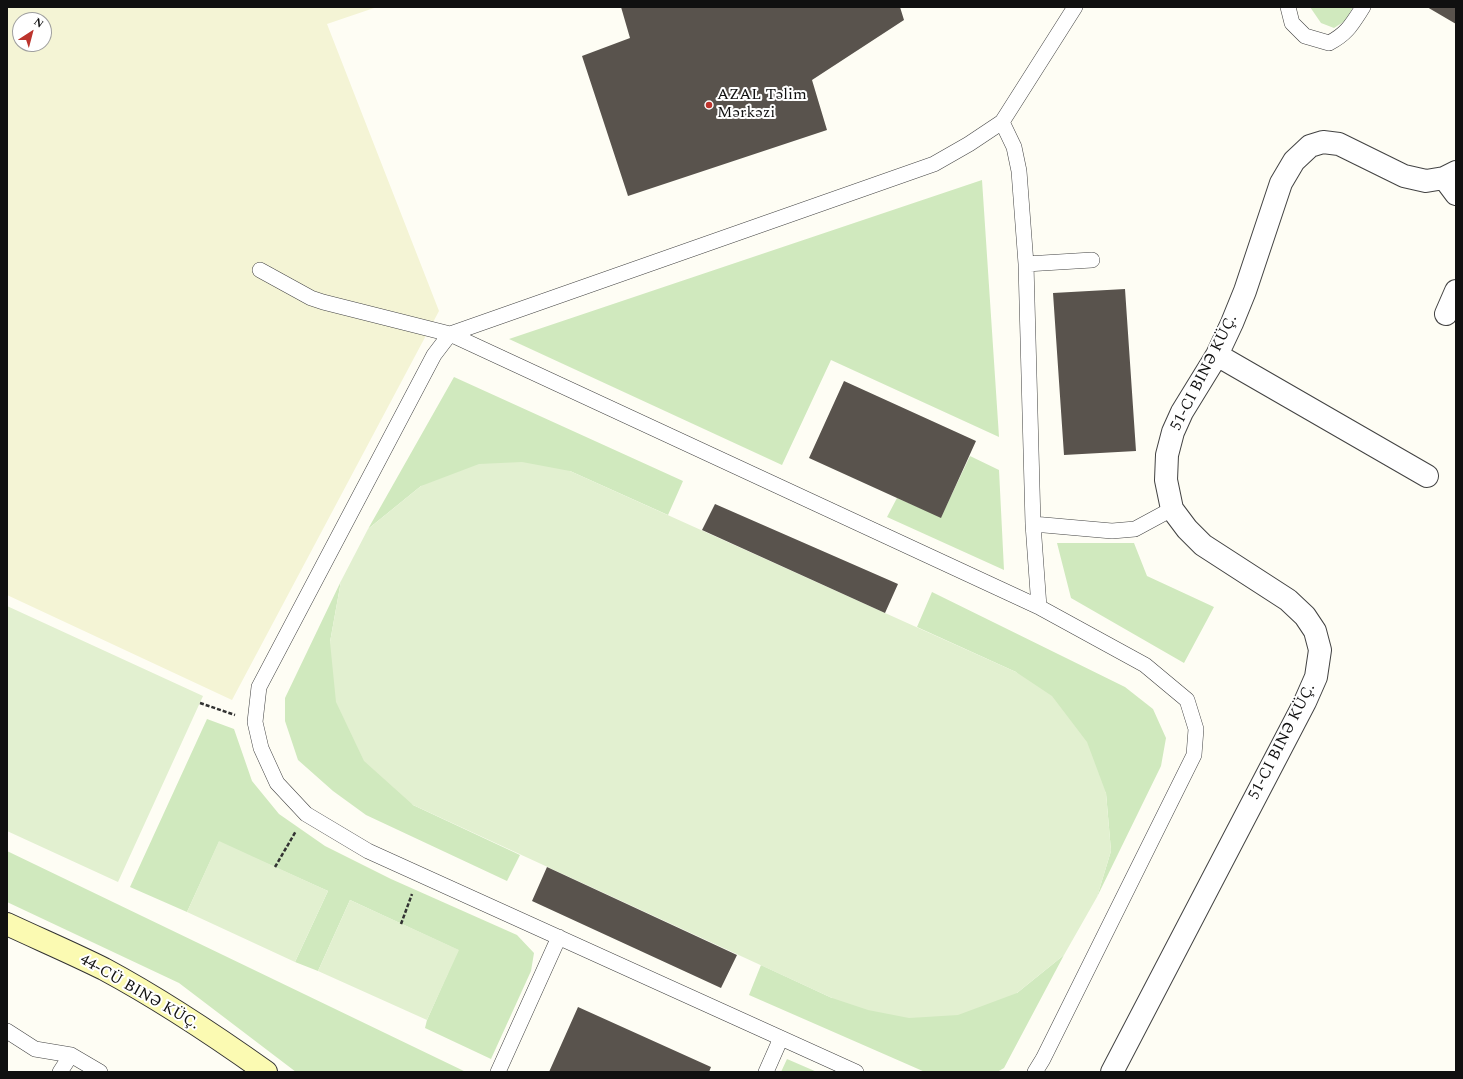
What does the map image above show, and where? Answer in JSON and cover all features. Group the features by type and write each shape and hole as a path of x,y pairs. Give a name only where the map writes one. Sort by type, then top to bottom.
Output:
{"street":[{"name":"51-CI BINƏ KÜÇ.","path":"1112,1072 1305,702 1316,677 1320,650 1315,631 1305,616 1288,600 1203,545 1187,529 1172,510 1166,480 1167,455 1173,432 1182,412 1217,355 1232,323 1245,291 1281,183 1294,161 1310,146 1324,142 1339,144 1404,176 1426,181 1452,181"},
{"path":"1446,314 1456,291"},
{"path":"1217,355 1426,476"},
{"name":"44-CÜ BINƏ KÜÇ.","path":"7,924 104,970 136,988 187,1018 266,1072"}],"lane":[{"path":"856,1072 368,851 306,814 277,783 261,748 254,722 259,687 434,355 450,334 934,164 969,144 1002,122 1075,7"},
{"path":"1288,7 1292,22 1305,36 1329,43 1341,37 1352,25 1363,7"},
{"path":"1002,122 1014,147 1019,171 1026,264 1033,524 1039,607"},
{"path":"1026,264 1092,260"},
{"path":"260,270 311,298 450,334 1039,607 1145,665 1187,700 1196,729 1194,755 1036,1072"},
{"path":"1033,524 1112,531 1135,529 1172,510"},
{"path":"498,1072 559,937"},
{"path":"7,1031 35,1049 71,1055 100,1072"},
{"path":"766,1072 781,1038"},
{"path":"60,1072 71,1055"}],"path":[{"path":"200,703 254,722"},
{"path":"275,867 306,814"},
{"path":"401,924 420,875"}],"green space":[{"path":"7,7 377,7 327,24 439,311 232,700 7,595"},
{"path":"1310,7 1353,7 1345,21 1334,28 1321,23"},
{"path":"982,180 999,437 831,360 782,465 509,339"},
{"path":"454,377 683,481 668,515 570,471 421,486 368,529"},
{"path":"970,456 999,470 1004,570 887,517 897,498 941,517"},
{"path":"522,462 570,471 1016,672 1052,696 1087,742 1106,793 1111,851 1097,897 1064,955 1017,993 958,1015 909,1018 868,1010 832,998 413,805 364,761 336,702 330,642 341,581 368,529 421,486 479,464"},
{"path":"1057,543 1134,543 1147,576 1214,607 1184,663 1071,598"},
{"path":"341,581 330,642 413,805 520,855 507,881 366,815 333,791 298,760 285,721 285,698"},
{"path":"932,592 1125,687 1153,709 1166,738 1161,766 1097,897 1111,851 1106,793 1016,672 917,627"},
{"path":"7,606 203,696 118,882 7,831"},
{"path":"207,719 234,729 252,781 279,814 325,846 391,879 517,935 534,953 531,971 491,1059 425,1028 427,1020 458,950 350,900 318,971 295,962 328,891 219,842 187,912 130,887"},
{"path":"219,841 328,891 295,962 187,912"},
{"path":"7,851 466,1072 296,1072 179,983 7,902"},
{"path":"350,900 459,950 427,1020 318,971"},
{"path":"1064,955 1004,1068 997,1072 925,1072 749,995 761,965 832,998 1017,993"},
{"path":"787,1059 817,1072 781,1072"}],"building":[{"name":"AZAL Təlim Mərkəzi","path":"621,7 900,7 904,20 812,80 827,130 628,196 582,56 630,38"},
{"path":"1427,7 1456,7 1456,24"},
{"path":"1125,289 1136,451 1064,455 1053,293"},
{"path":"844,381 976,441 941,518 809,458"},
{"path":"715,504 898,584 885,613 702,530"},
{"path":"547,867 737,955 721,988 532,901"},
{"path":"578,1007 711,1067 709,1072 549,1072"}],"place":[{"name":"AZAL Təlim Mərkəzi","path":"709,105"}]}
